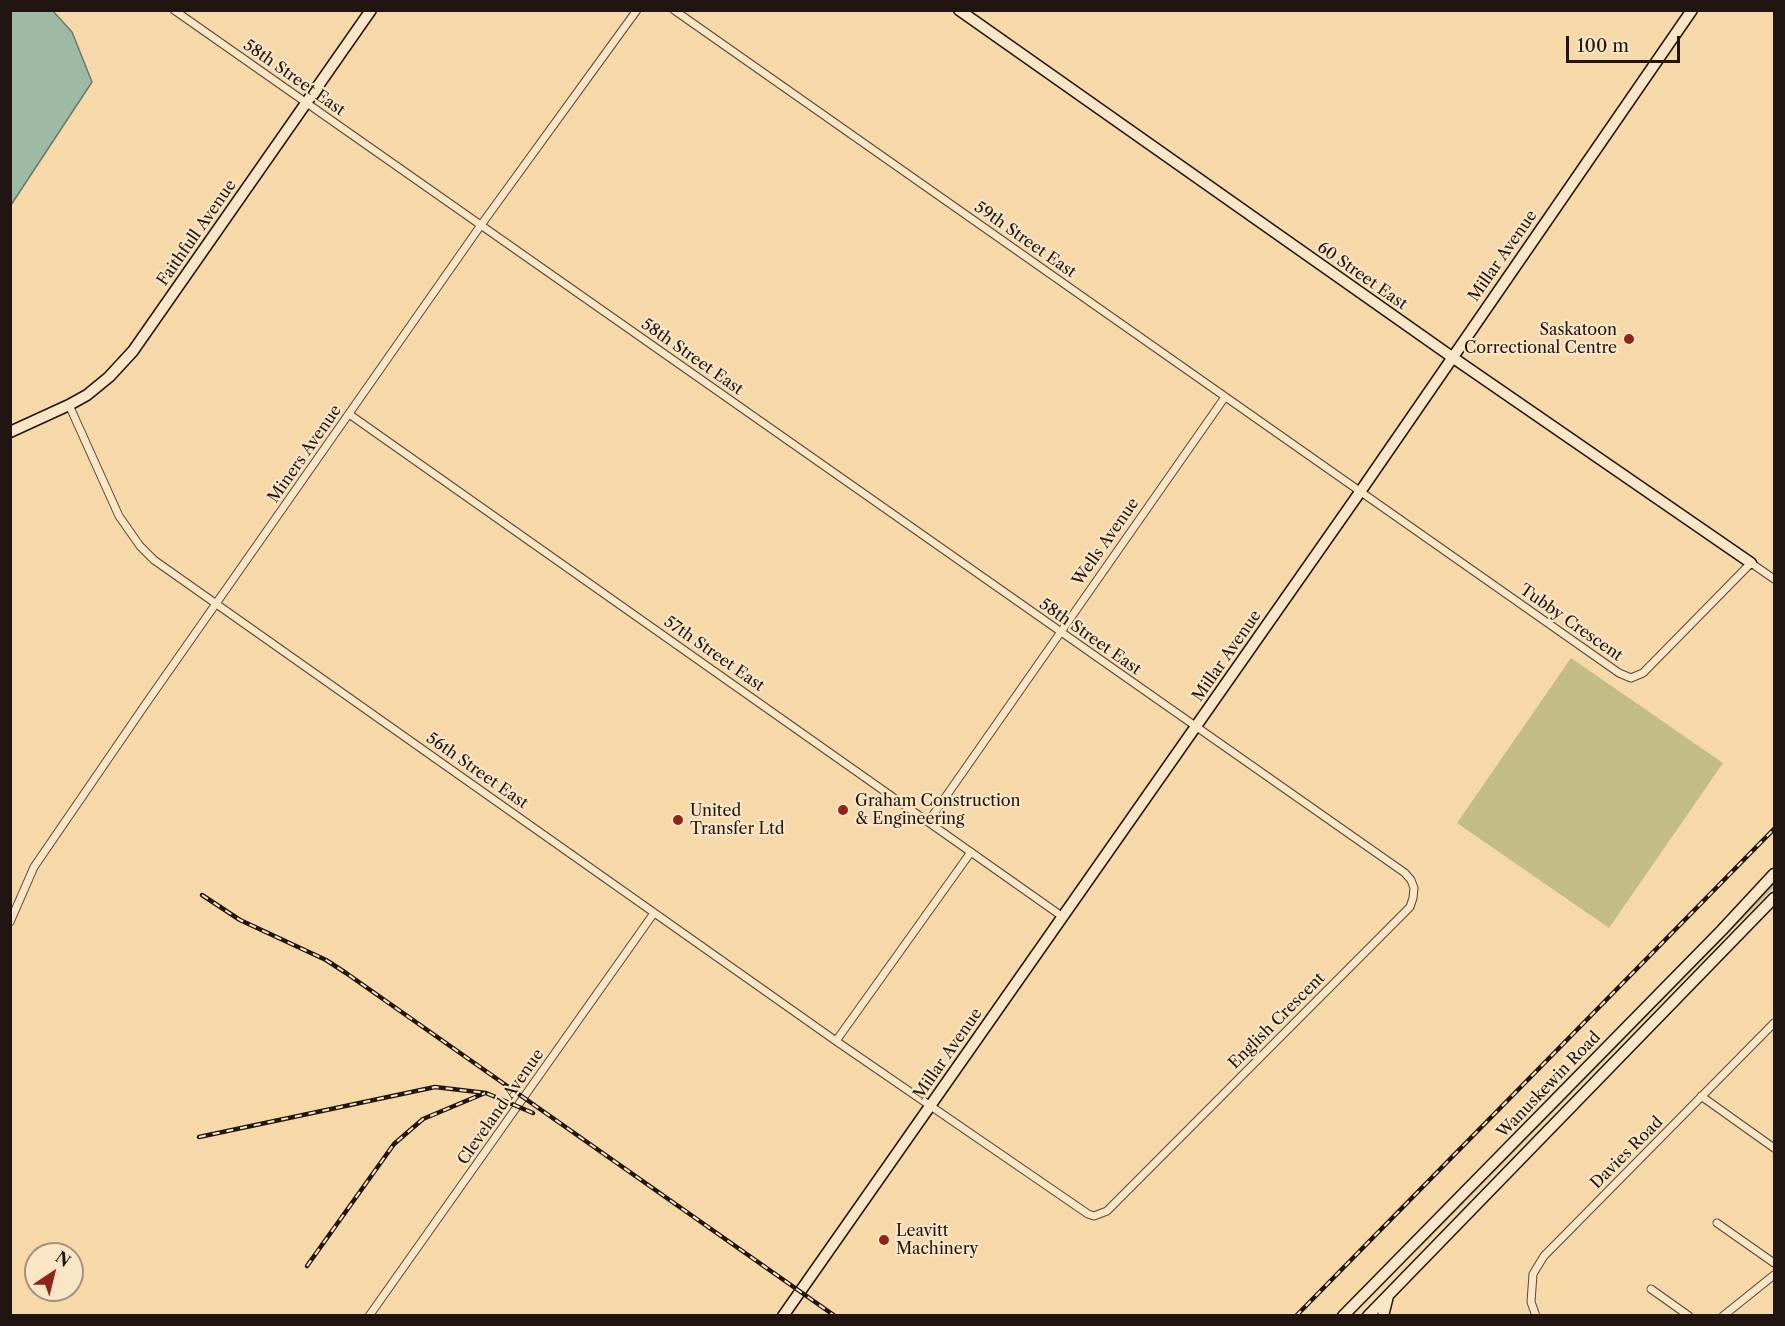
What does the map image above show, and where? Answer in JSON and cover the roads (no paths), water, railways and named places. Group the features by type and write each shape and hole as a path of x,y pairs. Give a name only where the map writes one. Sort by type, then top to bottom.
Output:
{"street":[{"name":"58th Street East","path":"174,10 1195,727"},
{"name":"Faithfull Avenue","path":"10,432 87,395 110,377 134,351 371,10"},
{"name":"Miners Avenue","path":"10,922 34,867 481,225 637,10"},
{"name":"59th Street East","path":"674,10 1360,492"},
{"name":"60 Street East","path":"959,10 1452,357 1751,563"},
{"name":"Millar Avenue","path":"783,1316 1360,492 1692,10"},
{"name":"Wells Avenue","path":"928,822 1225,397"},
{"name":"56th Street East","path":"69,405 116,509 129,531 154,560 836,1041 931,1105"},
{"name":"57th Street East","path":"350,414 1063,917"},
{"name":"Tubby Crescent","path":"1360,492 1619,673 1631,678 1643,673 1751,563"},
{"path":"1751,563 1774,579"},
{"name":"English Crescent","path":"931,1105 1081,1210 1094,1216 1101,1215 1410,907 1414,888 1405,873 1195,727"},
{"path":"836,1041 971,852"},
{"name":"Wanuskewin Road","path":"1346,1315 1774,874"},
{"name":"Wanuskewin Road","path":"1368,1316 1774,898"},
{"name":"Cleveland Avenue","path":"369,1316 654,913"},
{"name":"Davies Road","path":"1536,1316 1531,1302 1533,1274 1544,1256 1701,1096 1773,1027"},
{"path":"1701,1096 1774,1148"},
{"path":"1717,1223 1774,1263"},
{"path":"1723,1316 1774,1275"},
{"path":"1651,1289 1689,1316"},
{"path":"1383,1316 1389,1294"}],"railway":[{"path":"1296,1316 1774,829"},
{"path":"202,895 240,920 326,960 346,973 835,1316"},
{"path":"199,1137 435,1087 486,1093 533,1113"},
{"path":"307,1266 394,1144 423,1119 485,1093"}],"place":[{"name":"Saskatoon Correctional Centre","path":"1629,339"},
{"name":"Graham Construction & Engineering","path":"843,810"},
{"name":"United Transfer Ltd","path":"678,820"},
{"name":"Leavitt Machinery","path":"884,1240"}]}
